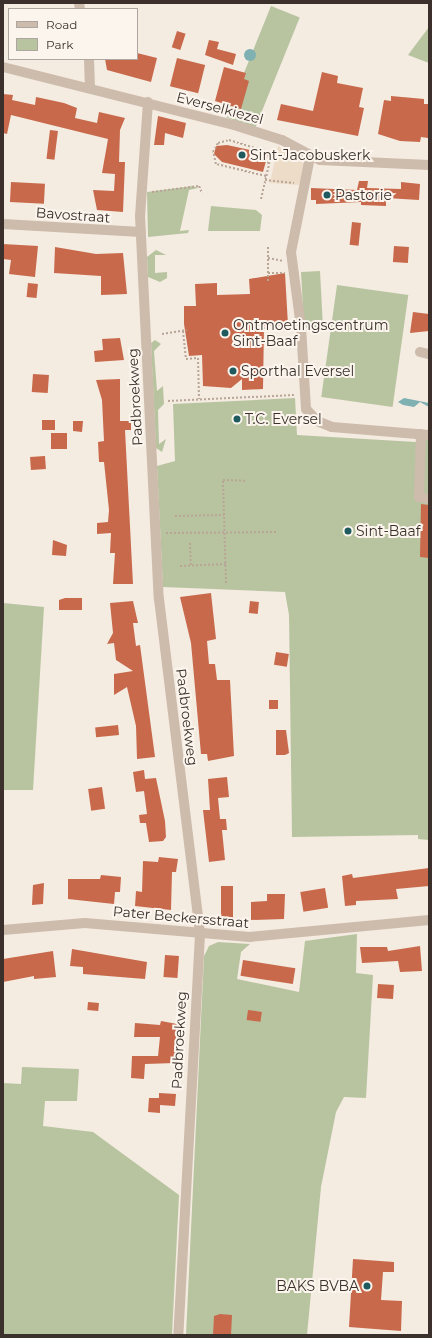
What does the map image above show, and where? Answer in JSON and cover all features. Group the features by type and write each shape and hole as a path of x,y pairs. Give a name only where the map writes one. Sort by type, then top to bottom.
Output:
{"street":[{"path":"89,60 90,87"},
{"name":"Everselkiezel","path":"3,67 90,87 271,136 310,157 429,165"},
{"name":"Padbroekweg","path":"148,102 141,192 141,232 158,599 200,935 178,1335"},
{"path":"310,157 292,240 292,267 301,327 306,409 324,424 425,434 419,497 429,499"},
{"name":"Bavostraat","path":"3,224 141,232"},
{"name":"Pater Beckersstraat","path":"3,930 86,923 200,935 278,936 429,920"}],"path":[{"path":"261,199 266,176 267,162 271,154 266,151 229,140 218,143 213,152 216,164 266,176"},
{"path":"265,180 303,184"},
{"path":"141,192 199,186 202,193"},
{"path":"268,247 268,281"},
{"path":"268,258 292,267"},
{"path":"268,273 292,267"},
{"path":"264,328 301,327"},
{"path":"162,334 186,330"},
{"path":"183,331 186,359 198,358 199,399"},
{"path":"168,401 304,394"},
{"path":"226,583 223,480 246,481"},
{"path":"175,516 224,515"},
{"path":"155,534 276,532"},
{"path":"190,543 191,566"},
{"path":"180,566 226,564"}],"green space":[{"path":"271,6 300,18 255,129 226,117"},
{"path":"429,27 429,63 408,55"},
{"path":"193,186 198,188 189,190 180,231 189,230 188,233 148,237 147,192"},
{"path":"211,206 256,210 262,215 260,231 208,231"},
{"path":"156,250 166,255 155,255 155,273 167,272 167,278 160,282 148,277 147,257"},
{"path":"320,271 323,327 304,328 301,272"},
{"path":"337,285 408,295 393,407 321,397"},
{"path":"155,340 161,344 154,351 157,391 163,386 164,404 158,410 159,444 166,439 162,452 156,448 151,343"},
{"path":"295,398 297,435 416,442 429,438 429,840 418,839 418,835 292,837 289,615 285,592 163,587 157,466 175,461 173,404"},
{"path":"3,603 44,607 33,790 3,790"},
{"path":"357,934 356,973 373,975 366,1098 344,1097 336,1112 321,1187 307,1335 186,1335 204,956 209,946 218,942 250,944 241,952 237,979 299,992 305,941"},
{"path":"22,1067 79,1069 77,1101 45,1101 43,1126 93,1132 179,1195 172,1335 3,1335 3,1083 21,1084"}],"shaded area":[{"path":"278,146 306,165 299,185 270,183"}],"water":[{"path":"250,49 254,51 256,55 254,59 250,61 246,59 244,55 246,51"},
{"path":"404,398 429,403 429,407 420,402 414,407 403,405 398,402"}],"building":[{"path":"177,31 186,34 180,50 172,47"},
{"path":"209,40 219,42 217,49 236,54 233,65 205,55"},
{"path":"138,53 157,58 151,82 107,70 105,60 138,60"},
{"path":"177,58 205,65 198,93 170,86"},
{"path":"224,67 246,73 244,79 249,81 241,109 215,101"},
{"path":"322,72 338,76 337,83 363,88 359,107 364,108 358,136 277,120 281,104 313,111"},
{"path":"3,94 13,95 12,100 35,105 36,97 64,103 77,108 75,118 97,123 99,112 125,118 120,130 119,162 125,162 123,212 97,210 93,190 114,191 115,174 102,173 108,139 11,115 7,134 3,133"},
{"path":"391,96 424,99 424,104 429,104 428,138 421,137 420,142 400,141 378,134 384,100 391,101"},
{"path":"158,116 186,123 183,138 165,133 164,145 154,145"},
{"path":"50,130 58,131 54,160 46,159"},
{"name":"Sint-Jacobuskerk","path":"227,145 268,154 263,172 222,162 214,154 216,146"},
{"path":"359,181 368,181 367,188 401,189 401,182 420,184 419,200 386,198 386,206 361,205 361,202 316,204 316,200 311,200 311,188 357,190"},
{"path":"11,182 45,184 44,204 10,202"},
{"path":"352,222 361,223 359,246 350,245"},
{"path":"3,244 38,246 35,277 9,274 11,260 3,259"},
{"path":"394,246 409,247 408,263 393,262"},
{"path":"55,247 96,254 123,253 127,294 101,295 101,276 54,273"},
{"name":"Ontmoetingscentrum Sint-Baaf","path":"285,273 288,325 264,326 263,389 242,390 242,379 231,388 203,386 202,355 189,356 184,324 184,306 196,306 195,284 217,283 217,295 250,294 249,279"},
{"path":"28,283 38,284 36,298 27,297"},
{"path":"413,312 429,314 429,331 410,333"},
{"path":"120,338 124,360 95,362 94,351 103,350 102,339"},
{"path":"33,374 49,375 48,393 32,392"},
{"path":"120,379 120,421 131,421 131,430 125,430 133,584 113,584 115,553 110,553 111,533 97,534 97,523 108,522 109,510 104,462 99,462 98,442 104,441 102,400 96,380"},
{"path":"42,420 55,420 55,430 42,430"},
{"path":"73,421 83,421 82,432 73,431"},
{"path":"51,433 67,433 67,449 51,449"},
{"path":"45,456 46,469 31,470 30,457"},
{"path":"421,504 429,505 429,558 420,557"},
{"path":"53,540 67,545 66,556 52,555"},
{"path":"211,593 216,639 207,641 209,664 215,664 217,680 230,680 234,756 208,761 207,754 201,754 191,643 180,597"},
{"path":"65,598 82,598 82,610 59,610 59,600"},
{"path":"133,601 138,623 133,623 136,646 140,645 155,757 137,759 136,726 127,687 114,695 114,674 133,671 116,660 114,643 107,644 113,633 110,603"},
{"path":"250,601 259,602 258,614 249,613"},
{"path":"276,652 289,654 287,667 274,665"},
{"path":"269,700 278,700 278,709 269,709"},
{"path":"118,725 119,735 96,737 95,727"},
{"path":"276,730 286,730 289,753 285,755 276,755"},
{"path":"144,770 145,779 156,778 165,821 166,837 163,841 149,842 146,823 140,823 139,815 147,814 144,791 136,792 133,772"},
{"path":"227,777 229,797 218,798 220,819 226,819 227,830 222,830 225,860 209,862 203,810 210,810 208,779"},
{"path":"102,787 105,809 91,811 88,789"},
{"path":"159,857 178,859 176,872 172,872 171,910 135,906 136,891 142,892 143,861 158,862"},
{"path":"429,868 429,886 396,889 398,899 356,901 356,905 345,906 342,876 352,874 353,878"},
{"path":"101,875 121,877 120,892 115,892 114,904 68,899 68,879 100,879"},
{"path":"44,883 43,904 32,905 33,885"},
{"path":"221,886 233,886 233,919 221,919"},
{"path":"325,888 328,908 303,912 300,892"},
{"path":"267,894 285,894 284,919 251,920 251,902 267,901"},
{"path":"420,946 422,971 400,972 398,961 362,963 360,947 387,947 388,951"},
{"path":"72,949 147,962 145,979 83,974 83,967 70,966"},
{"path":"53,951 56,977 34,979 34,976 3,982 3,959"},
{"path":"165,955 179,956 177,978 163,977"},
{"path":"243,960 295,968 293,984 240,976"},
{"path":"378,984 394,985 393,999 377,998"},
{"path":"88,1002 99,1003 98,1011 87,1010"},
{"path":"248,1010 262,1012 260,1022 247,1020"},
{"path":"161,1021 177,1024 175,1063 145,1064 144,1079 131,1078 132,1056 158,1056 160,1037 134,1037 135,1023 160,1025"},
{"path":"159,1093 176,1094 175,1106 160,1105 160,1113 148,1112 149,1098 159,1098"},
{"name":"BAKS BVBA","path":"353,1259 394,1262 394,1272 383,1272 381,1300 402,1301 401,1331 349,1327"},
{"path":"220,1314 232,1315 231,1335 213,1335 214,1316"}],"place":[{"name":"Sint-Jacobuskerk","path":"242,155"},
{"name":"Pastorie","path":"327,195"},
{"name":"Ontmoetingscentrum Sint-Baaf","path":"225,333"},
{"name":"Sporthal Eversel","path":"233,371"},
{"name":"T.C. Eversel","path":"237,419"},
{"name":"Sint-Baaf","path":"348,531"},
{"name":"BAKS BVBA","path":"367,1286"}]}
